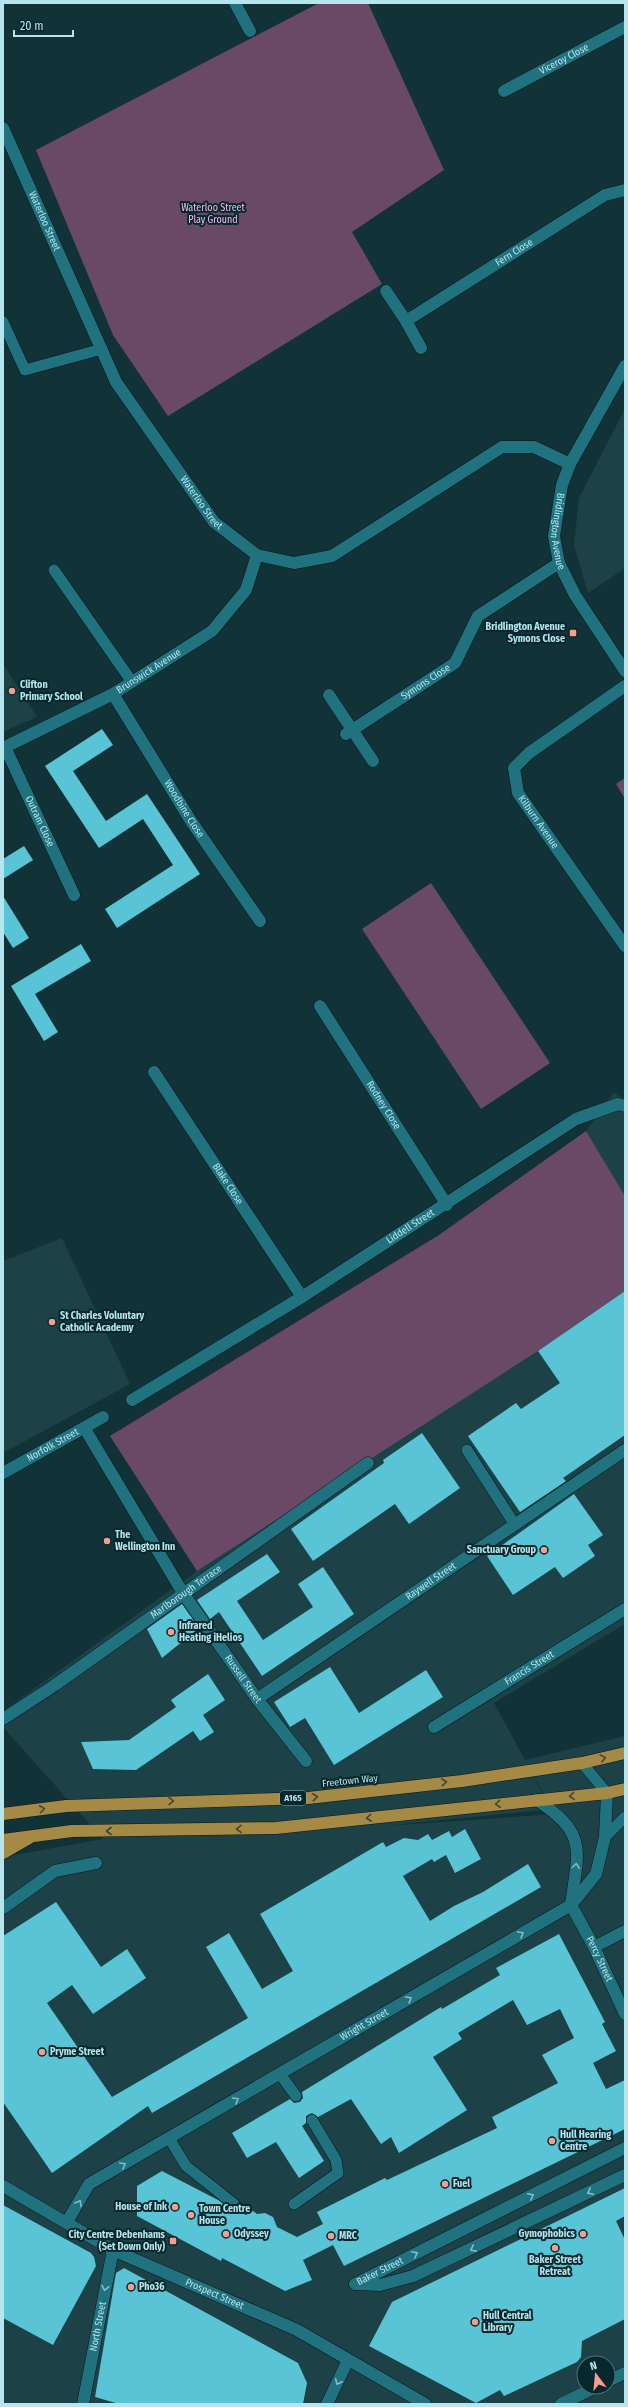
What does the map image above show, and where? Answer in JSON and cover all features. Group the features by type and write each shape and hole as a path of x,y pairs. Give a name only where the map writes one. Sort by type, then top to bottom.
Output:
{"highway":[{"name":"Freetown Way","path":"3,1814 66,1806 308,1798 462,1780 582,1763 625,1753"},
{"path":"3,1840 72,1831 276,1828 607,1793 625,1789"},
{"path":"3,1853 34,1836"}],"street":[{"path":"235,3 250,31"},
{"name":"Viceroy Close","path":"504,91 625,27"},
{"name":"Waterloo Street","path":"3,128 116,382 214,522 257,556 294,562 332,556 502,447 534,446 570,464"},
{"name":"Fern Close","path":"406,320 605,195 625,190"},
{"path":"386,291 406,320 421,348"},
{"name":"Bridlington Avenue","path":"625,366 570,464 562,485 554,536 559,563 575,595 625,670"},
{"name":"Brunswick Avenue","path":"4,748 113,694 212,631 246,590 257,556"},
{"name":"Symons Close","path":"349,732 455,663 478,616 559,563"},
{"name":"Kilburn Avenue","path":"625,686 529,753 514,768 518,793 625,946"},
{"name":"Woodbine Close","path":"113,694 191,821 260,921"},
{"path":"329,695 349,732 373,761"},
{"name":"Outram Close","path":"4,748 74,895"},
{"name":"Rodney Close","path":"320,1006 447,1205"},
{"name":"Blake Close","path":"154,1072 302,1297"},
{"name":"Liddell Street","path":"132,1400 302,1297 447,1205 576,1119 618,1104 625,1106"},
{"name":"Norfolk Street","path":"3,1473 85,1429 104,1417"},
{"name":"Russell Street","path":"85,1429 183,1593 257,1699 306,1761"},
{"name":"Raywell Street","path":"257,1699 625,1450"},
{"name":"Marlborough Terrace","path":"3,1719 55,1685 368,1463"},
{"name":"Francis Street","path":"434,1728 625,1608"},
{"name":"Wright Street","path":"67,2222 89,2184 571,1905 596,1874 605,1837 607,1793"},
{"path":"537,1800 559,1815 573,1832 578,1857 571,1905"},
{"path":"3,1908 55,1871 96,1863"},
{"name":"Percy Street","path":"571,1905 594,1947 625,2014"},
{"path":"594,1947 625,1931"},
{"name":"Baker Street","path":"625,2148 355,2284 380,2285 413,2276 625,2175"},
{"name":"Prospect Street","path":"3,2186 113,2250 297,2330 425,2404"},
{"name":"North Street","path":"83,2404 113,2250"},
{"path":"328,2404 348,2360"},
{"path":"561,2404 580,2395"}],"lane":[{"path":"3,322 25,370 102,349"},
{"path":"54,570 132,682"},
{"path":"467,1450 514,1525"},
{"path":"582,1763 607,1793"},
{"path":"605,1837 625,1817"},
{"path":"280,2074 296,2096"},
{"path":"294,2204 338,2173 336,2160 312,2120"},
{"path":"169,2138 186,2166 234,2204"}],"shaded area":[{"path":"625,409 625,568 588,593 574,545 579,498"},
{"name":"Clifton Primary School","path":"3,664 37,717 3,732"},
{"path":"614,1093 625,1099 625,1196 586,1131"},
{"name":"St Charles Voluntary Catholic Academy","path":"62,1238 130,1384 3,1453 3,1261"},
{"path":"625,1291 625,1624 494,1703 525,1760 625,1736 625,2404 3,2404 3,1857 103,1839 3,1727 3,1711 197,1571 538,1351","holes":["532,1773 556,1814 384,1826 551,1809"]}],"green space":[{"name":"Waterloo Street Play Ground","path":"319,3 368,3 444,170 352,232 382,284 168,416 113,335 36,150"},
{"path":"625,778 625,799 616,784"},
{"path":"431,883 550,1063 481,1109 362,929"},
{"path":"586,1131 625,1196 625,1291 538,1351 197,1571 110,1436 439,1235"}],"building":[{"path":"102,729 113,745 73,771 106,821 147,794 200,874 117,928 105,909 173,865 143,819 99,848 45,766"},
{"path":"24,846 33,860 3,879 3,859"},
{"path":"3,896 29,938 13,948 3,932"},
{"path":"81,944 91,961 35,994 58,1032 44,1041 11,986"},
{"path":"625,1291 625,1435 563,1478 566,1481 520,1512 468,1436 516,1403 521,1409 560,1383 538,1351"},
{"path":"422,1433 460,1488 409,1524 395,1504 313,1561 291,1529 384,1463 383,1460"},
{"name":"Sanctuary Group","path":"574,1494 603,1535 588,1545 595,1556 563,1578 555,1567 513,1595 487,1556"},
{"path":"267,1554 280,1572 237,1601 263,1640 313,1607 298,1584 323,1567 354,1614 262,1676 219,1612 210,1619 197,1600"},
{"name":"Infrared Heating iHelios","path":"182,1604 199,1628 162,1658 147,1629"},
{"path":"330,1667 359,1713 426,1670 443,1697 334,1765 305,1718 290,1727 274,1702"},
{"path":"208,1674 225,1700 203,1715 214,1732 200,1741 193,1731 136,1770 93,1769 81,1742 129,1740 176,1707 171,1700"},
{"path":"465,1829 481,1859 455,1873 446,1855 434,1862 432,1859 403,1876 430,1921 454,1906 483,1892 528,1864 541,1887 152,2113 148,2106 52,2173 3,2102 3,1936 56,1902 101,1967 127,1949 146,1978 93,2014 72,1985 47,2003 112,2097 248,2018 206,1947 229,1933 262,1989 293,1971 260,1914 383,1842 386,1847 404,1838 418,1840 428,1834 432,1840 449,1831 452,1837"},
{"path":"559,1934 605,2022 602,2024 616,2051 593,2063 606,2089 625,2080 625,2129 344,2266 333,2245 303,2260 312,2280 285,2291 222,2258 221,2261 137,2216 137,2186 162,2171 218,2200 233,2211 237,2210 246,2215 253,2211 257,2214 265,2213 273,2217 277,2227 297,2237 323,2224 317,2212 385,2178 387,2180 497,2128 492,2117 558,2083 542,2055 574,2038 560,2009 527,2025 513,2000 458,2033 462,2039 433,2057 467,2110 399,2153 391,2137 381,2144 351,2099 318,2117 312,2113 306,2116 306,2123 302,2126 324,2161 299,2178 276,2142 247,2158 232,2133 290,2099 294,2103 300,2102 303,2098 302,2092 441,2007 442,2009 500,1975 496,1968"},
{"name":"Hull Central Library","path":"625,2188 625,2216 616,2221 625,2240 625,2319 582,2341 581,2355 576,2355 576,2362 504,2396 500,2390 476,2403 369,2346 392,2302"},
{"path":"3,2205 91,2253 94,2257 96,2266 53,2345 3,2318"},
{"path":"124,2268 298,2363 307,2383 303,2404 119,2404 95,2397 116,2273"}],"place":[{"name":"Bridlington Avenue Symons Close","path":"573,633"},
{"name":"Clifton Primary School","path":"12,691"},
{"name":"St Charles Voluntary Catholic Academy","path":"52,1322"},
{"name":"The Wellington Inn","path":"107,1541"},
{"name":"Sanctuary Group","path":"544,1550"},
{"name":"Infrared Heating iHelios","path":"171,1632"},
{"name":"Pryme Street","path":"42,2052"},
{"name":"Hull Hearing Centre","path":"552,2141"},
{"name":"Fuel","path":"445,2184"},
{"name":"House of Ink","path":"175,2207"},
{"name":"Town Centre House","path":"191,2215"},
{"name":"Odyssey","path":"226,2234"},
{"name":"Gymophobics","path":"583,2234"},
{"name":"MRC","path":"331,2236"},
{"name":"City Centre Debenhams (Set Down Only)","path":"173,2241"},
{"name":"Baker Street Retreat","path":"555,2248"},
{"name":"Pho36","path":"131,2287"},
{"name":"Hull Central Library","path":"475,2322"}]}
